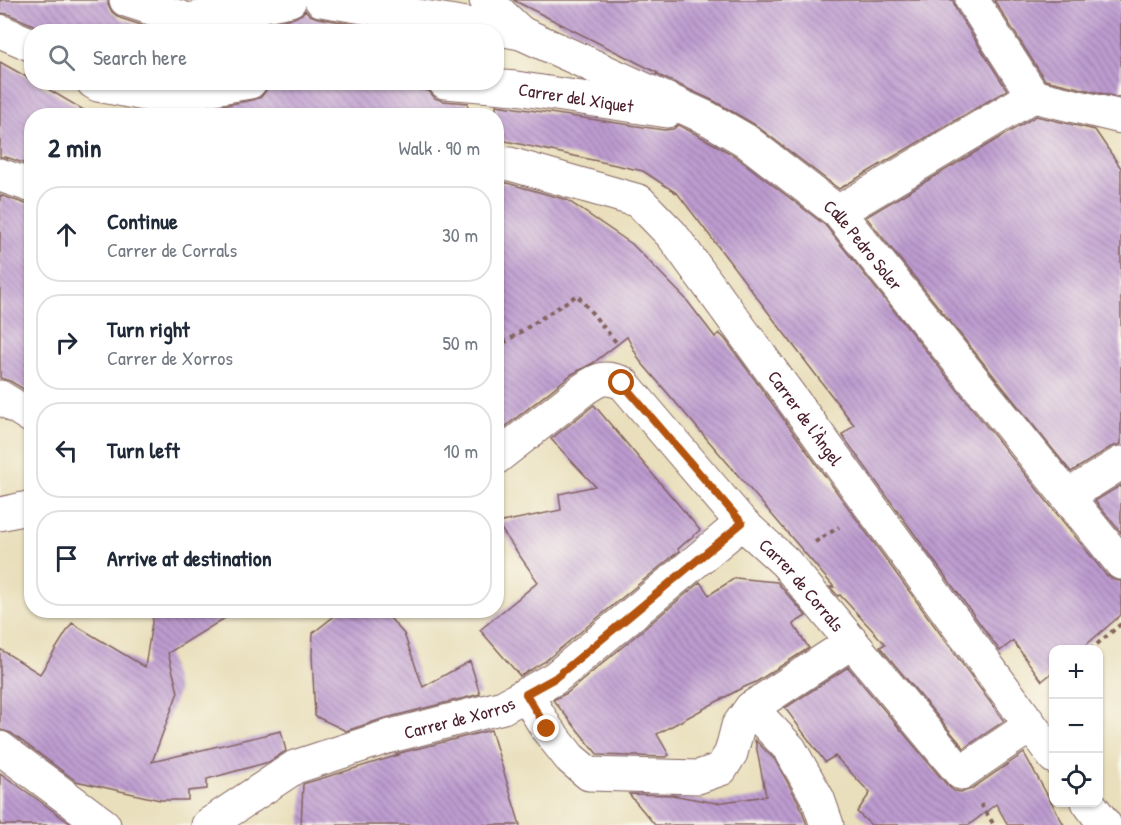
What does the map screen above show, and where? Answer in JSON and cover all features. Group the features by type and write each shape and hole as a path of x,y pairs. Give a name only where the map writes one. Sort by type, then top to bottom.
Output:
{"street":[{"path":"126,0 188,20 290,0"},
{"path":"321,0 466,24"},
{"path":"486,0 521,33"},
{"path":"972,0 1033,96 1116,123"},
{"path":"504,30 521,33"},
{"path":"0,31 24,42"},
{"name":"Calle Pedro Soler","path":"521,33 707,118 745,140 838,212 1121,563"},
{"name":"Carrer del Xiquet","path":"504,87 707,118"},
{"path":"121,90 160,97 178,105 225,90"},
{"path":"838,212 1033,96"},
{"name":"Carrer de l'Àngel","path":"504,164 639,201 672,235 1050,753"},
{"path":"0,175 24,183"},
{"path":"504,452 597,380 611,379"},
{"name":"Carrer de Corrals","path":"611,379 622,383 627,388 742,523 785,562 961,774 1030,726"},
{"path":"0,397 24,412"},
{"path":"1068,496 1121,463"},
{"path":"0,514 24,509"},
{"name":"Carrer de Xorros","path":"208,825 249,814 295,767 387,737 503,707 555,678 742,523"},
{"path":"526,694 547,729 564,751 589,774 698,777 721,769 730,753 738,726 750,708 852,642"},
{"path":"750,708 790,749 818,799 827,825"},
{"path":"0,748 104,825"},
{"path":"1092,807 1105,825"}],"path":[{"path":"504,343 577,295 620,348 611,379"},
{"path":"785,562 870,507"},
{"path":"1096,645 1121,624"}],"building":[{"path":"0,0 108,0 112,12 120,18 138,24 31,24 0,13"},
{"path":"513,0 953,0 956,10 1007,90 839,189 754,124 716,102 656,74 658,73"},
{"path":"994,0 1121,0 1121,98 1045,80"},
{"path":"305,10 318,18 352,24 265,24 302,14"},
{"path":"0,62 24,76 24,90 50,90 80,108 24,108 24,163 0,157"},
{"path":"266,90 423,90 429,91 435,98 443,101 468,103 468,108 208,108 261,97"},
{"path":"496,105 664,130 673,129 678,125 735,156 825,225 1106,575 1121,581 1121,615 1086,645 1049,645 1049,675 1042,681 1013,641 1000,651 842,435 854,425 678,194 643,171 504,141 504,108 496,108"},
{"path":"1036,116 1095,130 1121,168 1121,444 1111,447 1071,472 866,217"},
{"path":"504,183 567,200 632,244 685,298 715,337 719,333 725,339 1004,721 964,748 880,647 885,644 830,587 834,587 640,361 627,337 593,363 572,374 504,428"},
{"path":"0,195 24,203 24,389 0,378"},
{"path":"594,405 700,530 678,549 679,551 544,662 520,676 480,630 494,618 504,618 504,610 538,582 504,533 504,522 561,510 559,494 595,486 551,439"},
{"path":"1121,485 1121,533 1095,501"},
{"path":"735,578 777,582 806,616 793,624 809,648 756,682 657,734 669,755 666,757 598,755 553,700 567,693 700,582 709,595"},
{"path":"153,618 225,618 168,653 178,692 152,762 281,731 286,751 269,762 207,779 207,789 188,791 188,800 160,800 76,781 11,733 0,730 0,649 40,674 72,623 145,667"},
{"path":"332,618 390,618 404,634 423,687 470,661 480,694 382,719 346,731 315,716 313,633"},
{"path":"848,667 954,791 962,792 971,789 1024,753 1049,798 1049,807 1054,807 1064,825 1008,825 996,804 969,825 871,825 857,812 870,793 835,756 825,762 785,708"},
{"path":"491,730 520,825 301,825 303,784 399,755 396,754"},
{"path":"755,740 775,760 800,805 807,825 655,825 629,794 672,795 716,803 766,796"},
{"path":"0,773 37,799 72,825 0,825"}],"route":[{"path":"547,729 526,694 555,678 742,523 622,383"}]}
